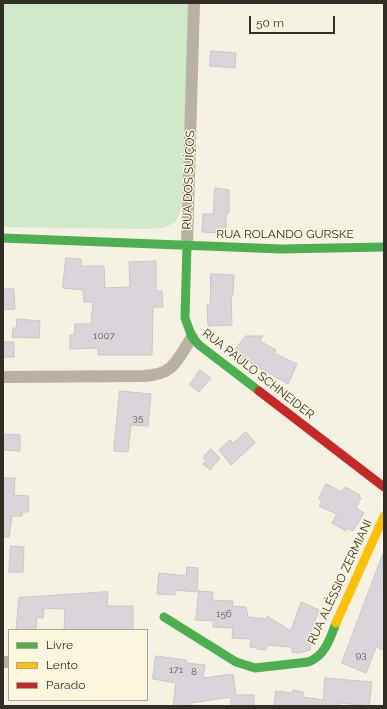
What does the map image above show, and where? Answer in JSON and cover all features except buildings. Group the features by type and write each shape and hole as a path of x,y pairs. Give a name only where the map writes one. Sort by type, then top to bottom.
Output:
{"street":[{"name":"RUA DOS SUÍÇOS","path":"3,238 187,244 194,3"},
{"name":"RUA ROLANDO GURSKE","path":"187,244 281,249 384,247"},
{"name":"RUA PAULO SCHNEIDER","path":"187,244 185,318 192,337 199,344 384,487"},
{"path":"3,377 144,376 162,374 170,370 192,337"},
{"name":"RUA ALÉSSIO ZERMIANI","path":"164,617 244,665 264,668 312,661 322,653 326,646 384,516"}],"green space":[{"path":"3,3 189,3 182,207 176,222 163,228 145,229 3,227"}],"traffic: fast":[{"path":"3,238 281,249 384,247"},
{"path":"187,245 185,318 192,337 199,345 259,391"},
{"path":"164,617 236,662 255,668 308,662 314,659 323,651 336,623"}],"traffic: slow":[{"path":"336,623 384,516"}],"traffic: jam":[{"path":"259,391 384,487"}]}
